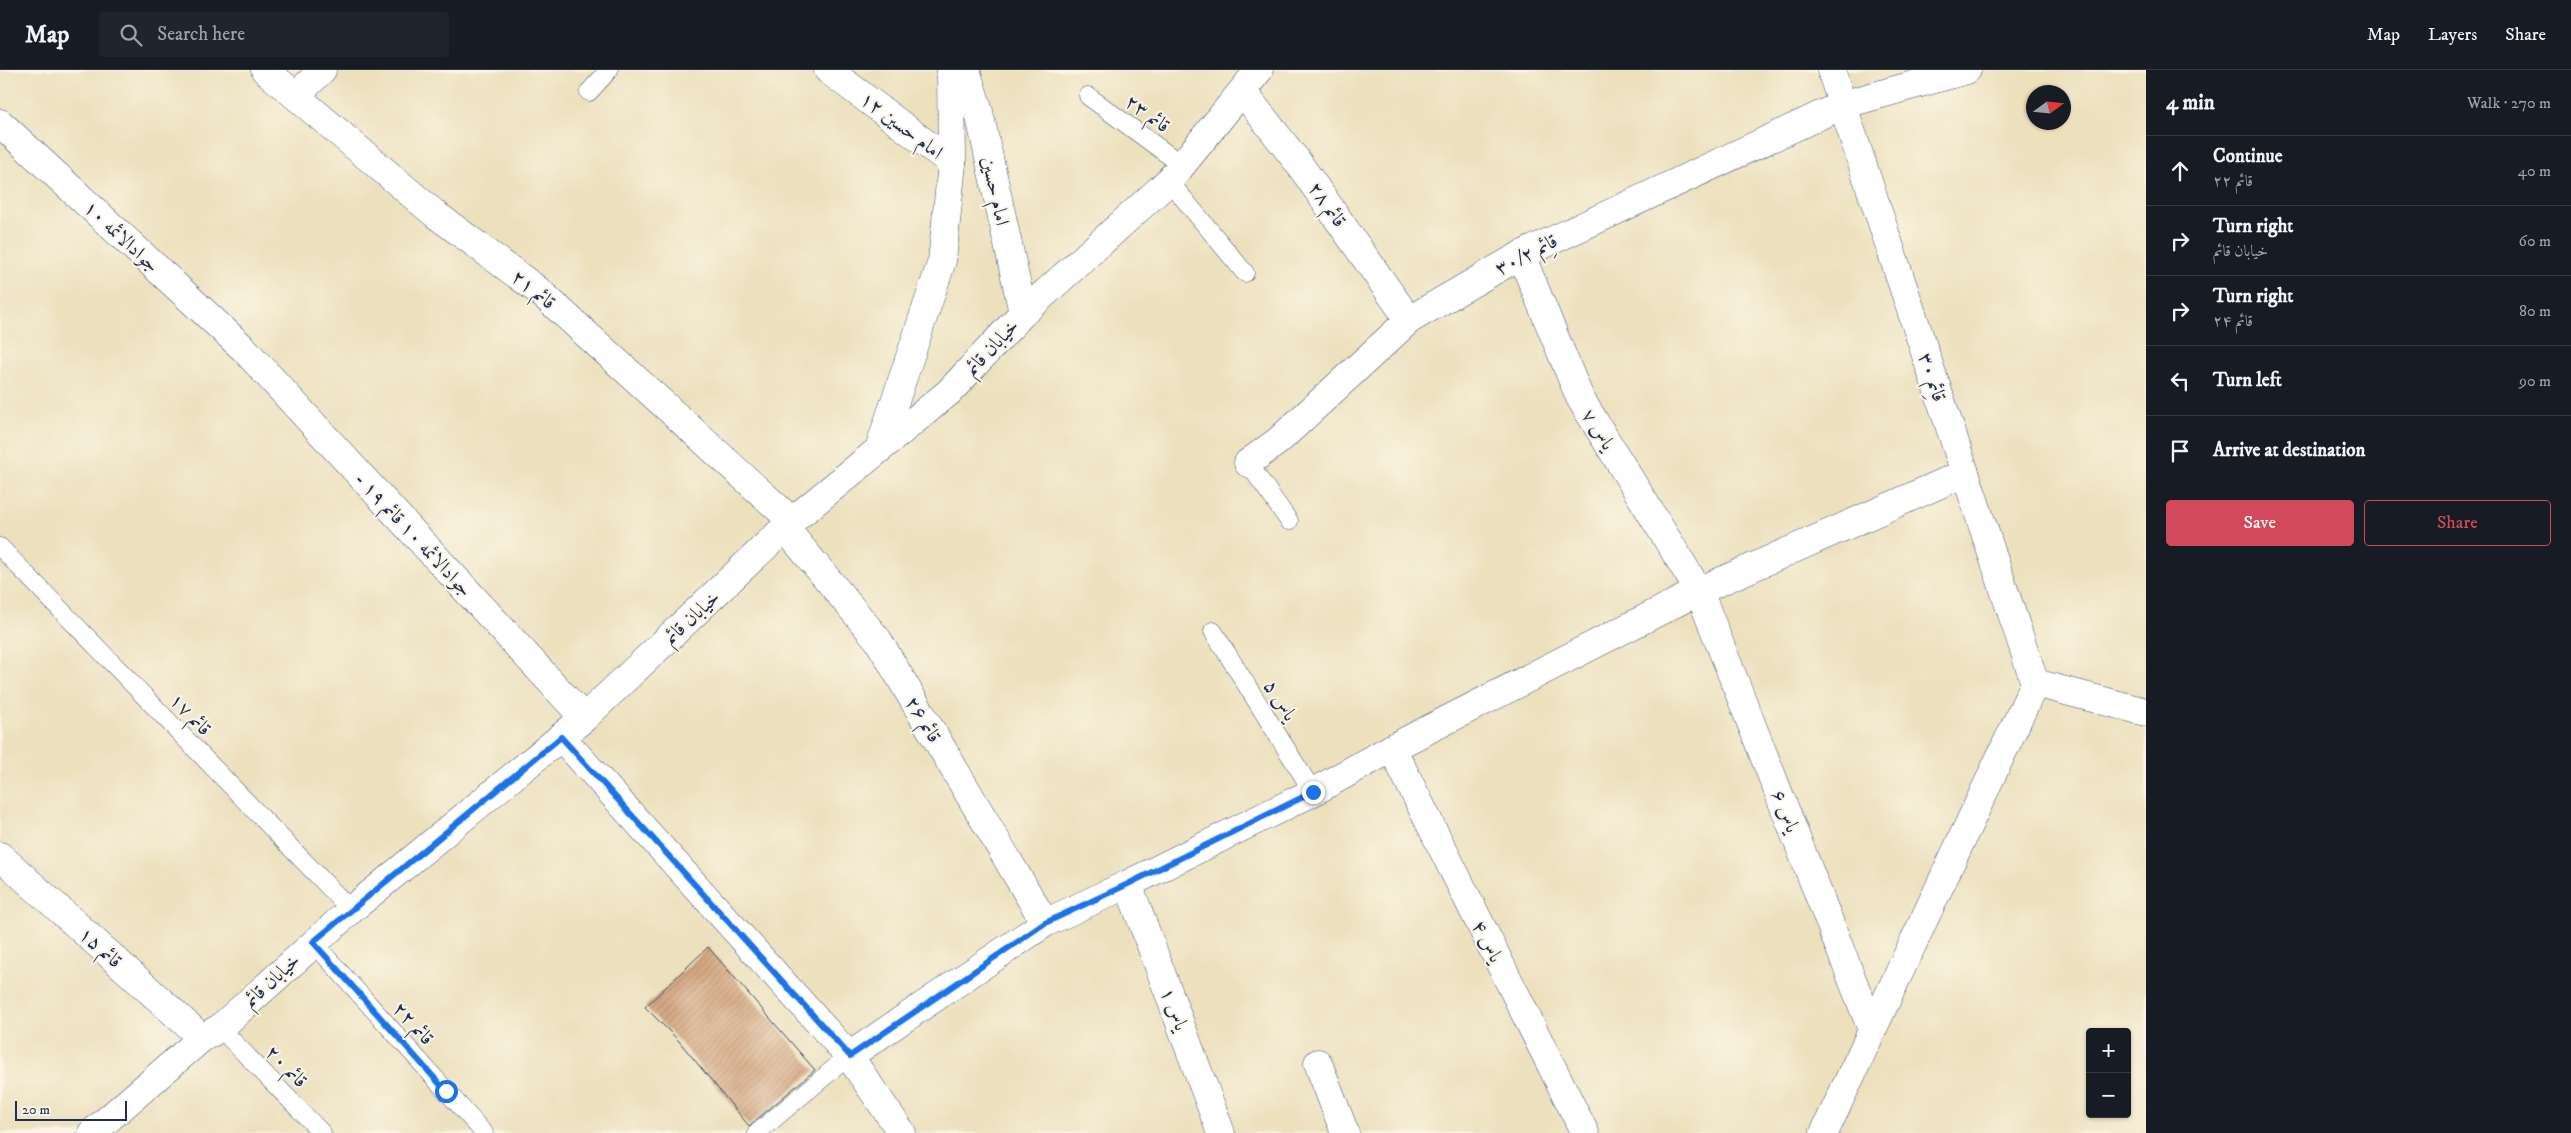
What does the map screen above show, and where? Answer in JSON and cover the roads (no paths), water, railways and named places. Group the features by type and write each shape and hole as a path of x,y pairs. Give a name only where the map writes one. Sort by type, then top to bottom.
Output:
{"street":[{"name":"قائم ۲۱","path":"265,70 435,214 539,290 788,524"},
{"path":"296,96 322,70"},
{"name":"امام حسین ۱۲","path":"828,70 952,163"},
{"path":"879,449 942,261 952,163 951,70"},
{"name":"امام حسین","path":"966,70 979,112 1023,313"},
{"name":"خیابان قائم","path":"102,1130 313,942 584,718 788,524 949,392 1023,313 1176,173 1259,70"},
{"name":"قاِئم ۳۰","path":"1832,70 1842,105 2035,683"},
{"name":"قاِئم ۳۰/۲","path":"1248,463 1278,441 1409,320 1521,255 1842,105 1967,70"},
{"name":"قائم ۲۸","path":"1243,92 1297,161 1409,320"},
{"name":"جوادالائمه ۱۰","path":"0,123 244,349"},
{"name":"یاس ۷","path":"1521,255 1580,398 1699,591"},
{"name":"- جوادالائمه ۱۰ قائم ۱۹","path":"244,349 584,718"},
{"path":"850,1056 1045,923 1313,792 1392,748 1699,591 1965,473"},
{"name":"قائم ۲۶","path":"788,524 878,640 1045,923"},
{"name":"یاس ۶","path":"1699,591 1872,1030"},
{"path":"1824,1133 2035,683 2146,712"},
{"path":"561,737 850,1056 902,1133"},
{"name":"یاس ۴","path":"1392,748 1585,1133"},
{"name":"قائم ۱۵","path":"0,856 211,1033"},
{"name":"یاس ۱","path":"1128,884 1221,1133"},
{"path":"1318,1063 1345,1133"}],"lane":[{"path":"589,92 609,70"},
{"name":"قائم ۲۳","path":"1088,96 1176,173 1245,274"},
{"path":"1248,463 1290,520"},
{"name":"قائم ۱۷","path":"0,548 351,910"},
{"name":"یاس ۵","path":"1213,631 1313,792"},
{"name":"قائم ۲۲","path":"313,942 484,1133"},
{"name":"قائم ۲۰","path":"211,1033 322,1133"},
{"path":"757,1133 850,1056"}]}
